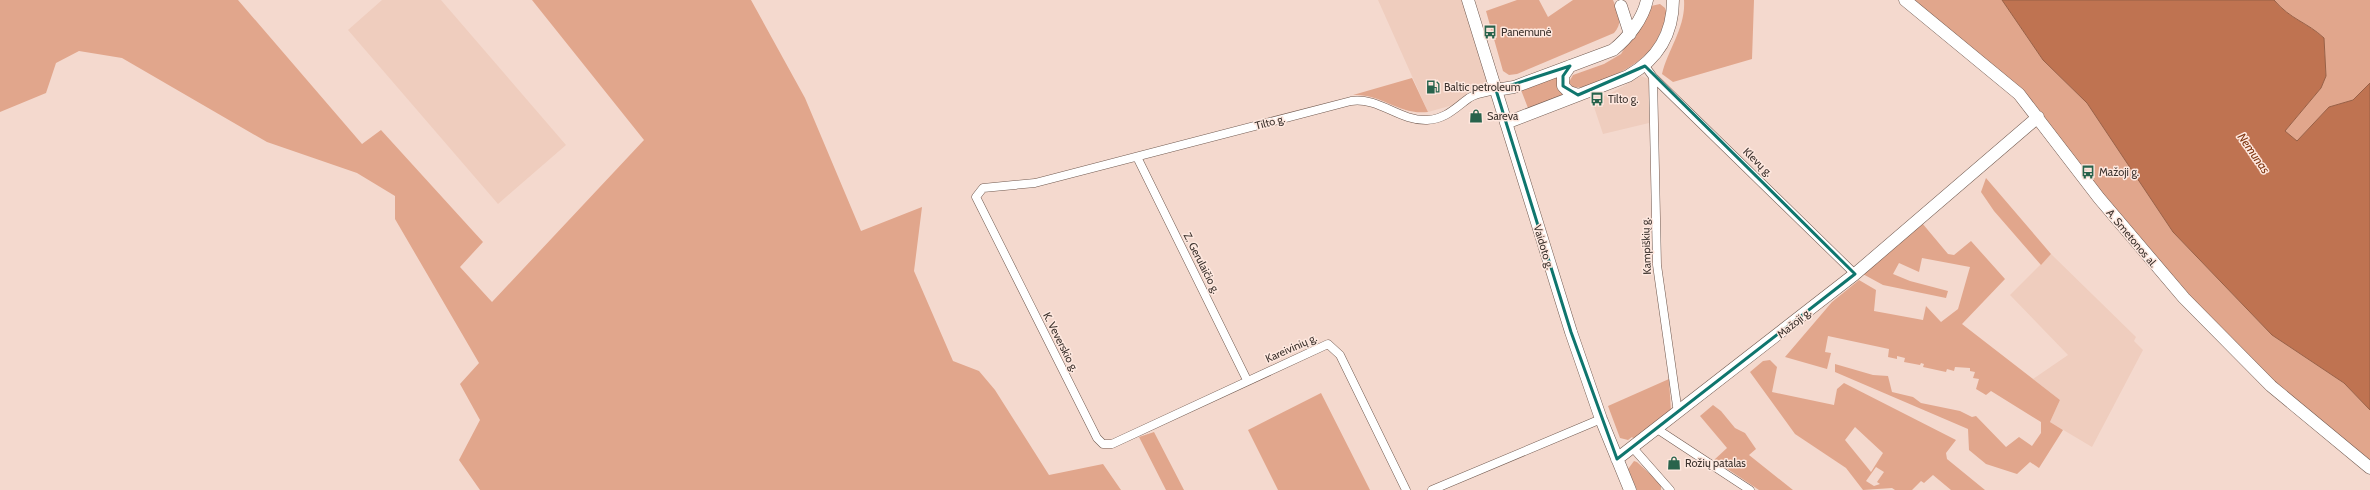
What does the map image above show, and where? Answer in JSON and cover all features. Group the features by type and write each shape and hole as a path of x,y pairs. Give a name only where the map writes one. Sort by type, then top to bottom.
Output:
{"street":[{"name":"Vaidoto g.","path":"1468,0 1571,332 1601,419 1630,490"},
{"name":"A. Smetonos al.","path":"1905,0 2010,86 2038,117 2099,198 2184,298 2271,386 2370,468"},
{"path":"1619,3 1632,10 1647,3"},
{"path":"1619,3 1630,34"},
{"name":"Tilto g.","path":"976,197 983,188 1034,183 1359,100 1375,103 1416,119 1438,118 1453,112 1471,97 1514,87 1613,50 1630,34 1647,3"},
{"path":"1506,123 1628,76 1645,66 1669,31 1670,3"},
{"path":"1570,66 1564,76 1563,86 1569,92 1578,94"},
{"name":"Klevų g.","path":"1645,66 1653,77 1855,274"},
{"name":"Kampiškių g.","path":"1653,77 1657,265 1678,413"},
{"name":"Mažoji g.","path":"1617,459 1855,274 2038,117"},
{"name":"Z. Gerulaičio g.","path":"1137,157 1247,380"},
{"name":"K. Veverskio g.","path":"976,197 1097,438 1103,444 1112,444 1155,424"},
{"name":"Kareivinių g.","path":"1155,424 1247,380 1328,344 1340,355 1406,490"},
{"path":"1432,490 1601,419"},
{"path":"1657,429 1750,490"},
{"path":"1633,448 1670,490"}],"highlighted area":[{"path":"1570,66 1563,76 1563,86 1578,95 1645,66 1855,274 1617,459 1571,332 1496,90"}],"shaded area":[{"path":"0,0 238,0 362,144 381,130 483,242 460,267 492,302 644,140 532,0 751,0 805,98 861,231 922,207 914,271 953,361 979,371 995,390 1049,475 1103,464 1121,490 480,490 459,460 480,420 460,384 479,363 395,219 395,196 357,173 267,142 122,58 79,51 56,63 46,93 0,112"},
{"path":"382,0 441,0 566,145 498,204 348,30"},
{"path":"1378,0 1462,0 1487,80 1485,86 1468,93 1453,105 1428,112"},
{"path":"1517,0 1539,0 1548,17 1573,0 1613,0 1619,17 1619,25 1614,33 1517,74 1509,75 1503,71 1486,11"},
{"path":"1684,0 1754,0 1752,59 1673,82 1662,74 1680,29 1684,10"},
{"path":"1913,0 2002,0 2043,60 2087,103 2173,232 2272,335 2344,383 2370,410 2370,461 2277,384 2188,294 2089,177 2094,173 2087,164 2082,168 2026,95"},
{"path":"2274,0 2370,0 2370,83 2353,100 2329,107 2297,141 2285,131 2321,88 2326,76 2324,38 2293,17 2280,7"},
{"path":"1660,4 1666,10 1665,19 1659,37 1646,54 1619,73 1585,86 1572,87 1569,82 1573,75 1604,64 1621,54 1651,6"},
{"path":"1641,76 1649,79 1649,123 1603,134 1592,101 1611,93"},
{"path":"1557,77 1558,86 1563,95 1528,108 1521,90"},
{"path":"1412,78 1428,112 1417,112 1399,108 1373,98 1353,95"},
{"path":"1986,178 2051,254 2041,265 1994,211 1981,192"},
{"path":"1922,223 1948,254 1954,255 1971,241 2005,279 1962,324 2060,400 2050,422 2063,430 2039,468 2030,462 2017,474 1986,464 1969,450 1968,429 1835,372 1835,364 1873,375 1888,376 1892,392 1913,397 1921,403 1960,411 1972,417 1976,416 2006,447 2019,437 2032,446 2041,433 2041,422 1991,391 1986,395 1976,389 1979,379 1973,378 1975,372 1970,371 1970,368 1955,367 1954,371 1947,369 1946,372 1923,367 1924,364 1921,363 1920,365 1904,362 1905,358 1897,356 1897,359 1888,357 1889,349 1828,336 1825,352 1831,353 1827,369 1785,357 1832,302 1859,280 1876,290 1874,311 1923,320 1926,306 1941,322 1958,309 1970,267 1922,258 1919,272 1899,263 1893,274 1910,281 1948,291 1946,298 1883,285 1861,273"},
{"path":"2051,254 2136,337 2134,341 2143,350 2092,447 2050,422 2060,400 2033,379 2068,355 2010,295"},
{"path":"1770,360 1777,367 1772,392 1834,405 1837,389 1844,383 1956,440 1946,453 1947,459 1985,490 1951,490 1933,475 1924,483 1921,481 1912,490 1895,490 1892,488 1863,490 1846,468 1795,434 1750,372 1763,361","holes":["1855,427 1883,453 1871,472 1845,440","1876,467 1884,472 1877,482 1880,484 1874,486 1866,481"]},
{"path":"1669,379 1671,412 1634,439 1632,437 1628,440 1620,438 1608,406"},
{"path":"1321,393 1370,490 1278,490 1248,430"},
{"path":"1713,405 1721,411 1735,428 1745,433 1756,449 1749,455 1793,490 1759,490 1714,460 1727,448 1700,416"},
{"path":"1154,432 1184,490 1166,490 1139,437"},
{"path":"1634,461 1661,484 1661,490 1637,490 1628,469"}],"water":[{"name":"Nemunas","path":"2002,0 2274,0 2280,7 2293,17 2324,38 2326,76 2321,88 2285,131 2297,141 2329,107 2353,100 2370,83 2370,410 2344,383 2272,335 2173,232 2087,103 2043,60"}],"place":[{"name":"Panemunė","path":"1490,32"},
{"name":"Baltic petroleum","path":"1433,87"},
{"name":"Tilto g.","path":"1597,99"},
{"name":"Sareva","path":"1476,116"},
{"name":"Mažoji g.","path":"2088,172"},
{"name":"Rožių patalas","path":"1674,463"}]}
